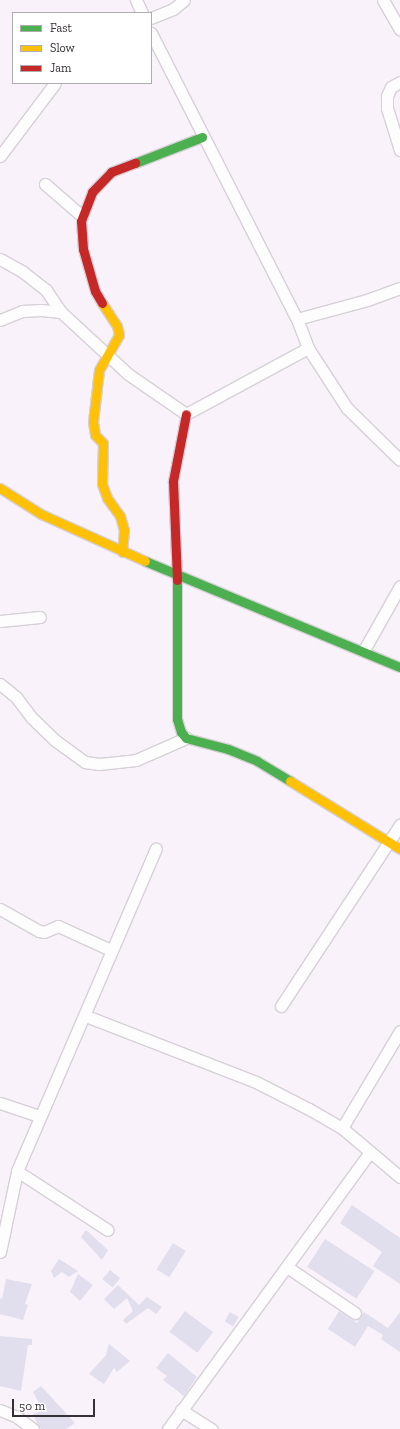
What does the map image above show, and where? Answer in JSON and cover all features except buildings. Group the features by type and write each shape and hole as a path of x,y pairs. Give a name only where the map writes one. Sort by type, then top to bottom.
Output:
{"street":[{"path":"136,0 142,12"},
{"path":"152,18 174,9 184,0"},
{"path":"383,0 400,29"},
{"path":"152,35 202,137 231,186 297,319 308,348 347,408 400,460"},
{"path":"400,82 391,87 386,102 400,150"},
{"path":"0,156 54,84"},
{"path":"122,552 124,530 120,516 107,498 102,484 104,450 102,443 95,435 93,422 99,370 119,335 117,326 95,291 79,232 82,216 92,192 111,172 202,137"},
{"path":"45,184 82,216"},
{"path":"0,259 23,272 46,290 60,312 128,374 186,414"},
{"path":"297,319 400,288"},
{"path":"0,320 22,312 41,310 60,312"},
{"path":"186,414 308,348"},
{"path":"186,414 173,482 178,576 177,718 181,732 186,738 228,749 257,761 400,849"},
{"path":"0,488 41,514 122,552 178,576 364,650 400,667"},
{"path":"364,650 400,586"},
{"path":"0,621 40,617"},
{"path":"0,684 16,697 32,718 56,741 85,762 99,764 136,760 186,738"},
{"path":"281,1006 400,825"},
{"path":"0,1252 17,1171 39,1116 86,1016 111,950 156,849"},
{"path":"0,909 40,931 44,932 58,926 111,950"},
{"path":"86,1016 256,1082 342,1128 400,1177"},
{"path":"342,1128 400,1031"},
{"path":"0,1103 39,1116"},
{"path":"168,1429 370,1152"},
{"path":"17,1171 108,1230"},
{"path":"287,1267 355,1313"},
{"path":"0,1410 17,1417 33,1429"},
{"path":"181,1410 211,1429"}],"traffic: fast":[{"path":"135,163 202,137"},
{"path":"145,561 400,667"},
{"path":"177,580 177,719 181,732 186,738 228,749 257,761 290,781"}],"traffic: slow":[{"path":"102,303 117,326 119,335 99,370 93,422 95,435 103,443 102,484 107,498 120,516 124,530 122,552"},
{"path":"0,488 41,514 145,561"},
{"path":"290,781 400,849"}],"traffic: jam":[{"path":"102,303 95,291 83,249 81,221 92,192 111,172 135,163"},
{"path":"177,580 173,481 186,414"}]}
